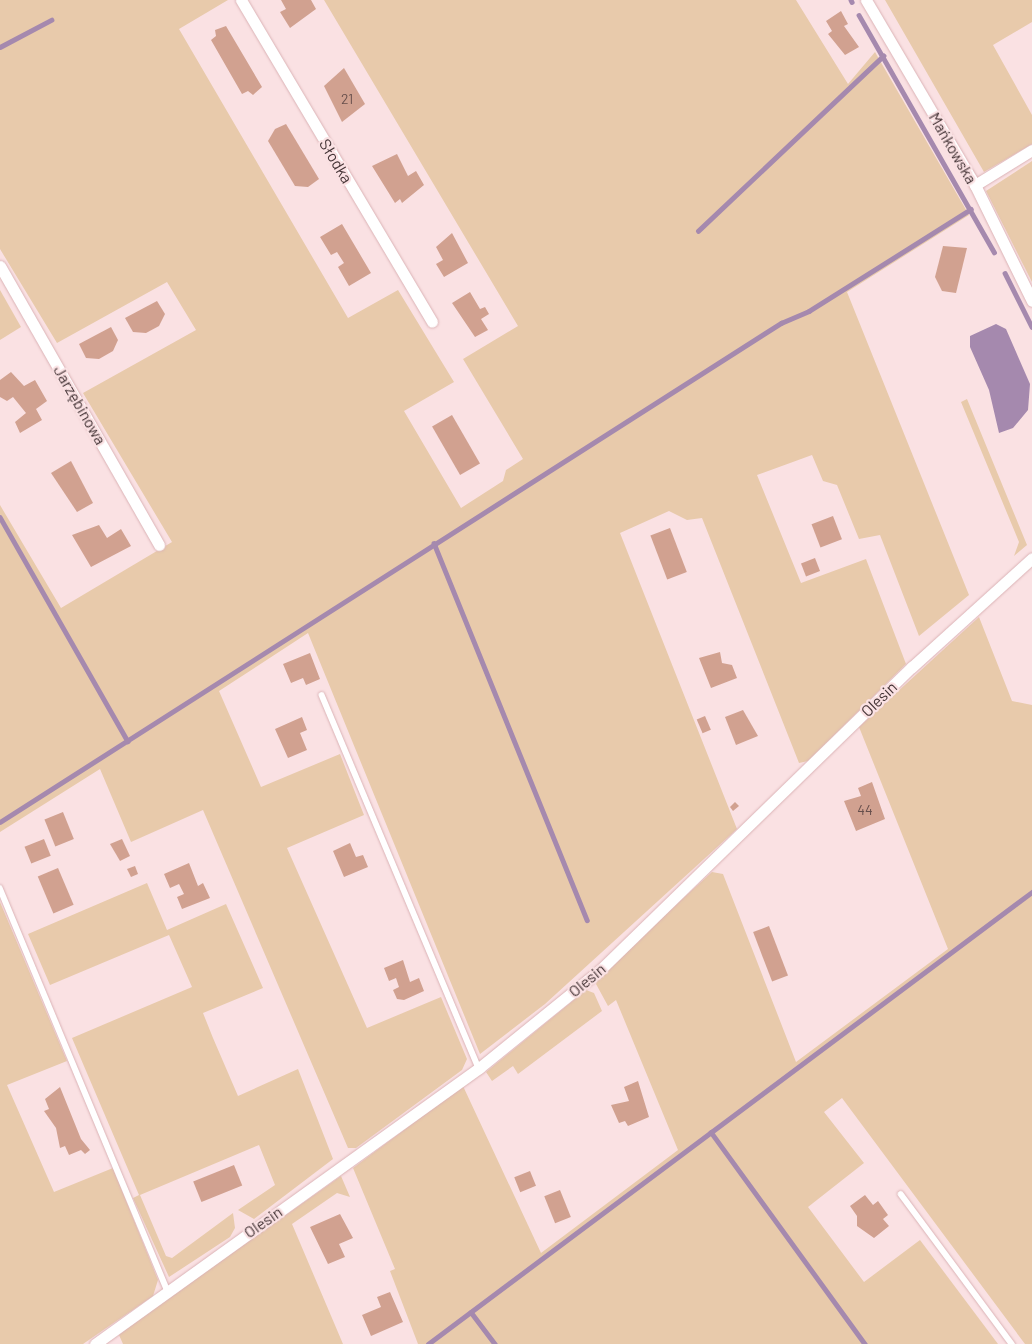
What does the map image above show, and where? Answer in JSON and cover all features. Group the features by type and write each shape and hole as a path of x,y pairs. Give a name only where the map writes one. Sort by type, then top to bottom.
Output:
{"street":[{"name":"Słodka","path":"241,0 432,322"},
{"name":"Mańkowska","path":"866,0 975,186 1032,301"},
{"path":"975,186 1032,150"},
{"name":"Jarzębinowa","path":"0,266 159,544"},
{"name":"Olesin","path":"95,1344 108,1340 167,1289 479,1068 600,970 912,667 1032,558"}],"lane":[{"path":"322,695 479,1068"},
{"path":"0,888 167,1289"},
{"path":"900,1194 1012,1344"}],"shaded area":[{"path":"0,0 228,0 179,29 348,318 398,290 454,382 404,411 461,508 503,481 506,470 523,459 463,359 518,326 324,0 796,0 848,84 875,52 969,215 847,292 969,595 919,636 880,535 859,539 837,485 823,481 812,455 757,475 801,583 866,559 906,664 808,761 799,763 702,518 687,520 669,511 620,533 737,829 545,1004 480,1054 308,633 219,691 261,787 340,754 364,815 287,848 367,1028 441,997 467,1059 462,1070 356,1148 348,1148 203,810 131,842 100,769 0,832 0,505 61,608 172,542 83,393 196,330 167,282 57,343 0,249"},
{"path":"885,0 1032,0 1032,22 993,45 1032,115 1032,144 984,172"},
{"path":"1032,161 1032,282 986,191"},
{"path":"0,290 21,327 0,340"},
{"path":"996,324 1006,329 1030,384 1028,410 1013,428 999,433 989,390 970,347 970,336"},
{"path":"967,399 1027,545 1014,556 1019,542 961,402"},
{"path":"979,617 1012,701 1032,705 1032,1344 1025,1344 842,1098 824,1112 864,1163 808,1207 864,1282 920,1240 998,1344 418,1344 390,1271 395,1269 353,1168 463,1086 541,1253 678,1150 616,1000 608,1006 596,984 598,976 712,872 723,874 796,1062 948,949 859,727"},
{"path":"147,883 167,930 226,904 263,988 203,1013 213,1038 238,1096 298,1069 333,1159 254,1219 238,1210 275,1185 259,1145 140,1195 166,1256 172,1258 233,1213 235,1228 230,1237 169,1277 133,1198 139,1195 72,1038 192,987 169,935 50,985 28,934"},
{"path":"0,902 67,1061 7,1085 54,1192 113,1168 158,1280 153,1296 83,1344 0,1344"},
{"path":"586,990 594,993 602,1011 518,1074 513,1066 492,1081 486,1072"},
{"path":"341,1176 350,1197 337,1193 292,1224 343,1344 123,1344 119,1335 128,1327"}],"building":[{"path":"281,0 311,0 316,9 290,28 280,12 286,9"},
{"path":"841,11 848,24 844,26 859,47 845,55 828,34 832,31 826,21"},
{"path":"226,26 262,87 253,95 248,91 242,94 211,40 216,36 215,30"},
{"path":"344,68 365,104 342,122 324,86"},
{"path":"286,124 319,179 308,187 295,186 268,141 275,129"},
{"path":"397,154 408,176 416,171 424,185 402,203 400,199 395,203 372,166"},
{"path":"342,224 371,273 349,286 338,267 344,263 337,252 331,255 320,237"},
{"path":"452,233 468,263 444,277 436,264 443,260 436,247"},
{"path":"943,246 967,248 956,293 942,291 935,277"},
{"path":"470,292 480,309 485,307 489,314 481,319 488,330 475,337 452,303"},
{"path":"157,301 165,314 159,326 146,333 133,332 125,318"},
{"path":"111,327 118,340 113,351 99,359 86,358 79,344"},
{"path":"11,372 24,386 35,380 47,401 36,409 42,420 20,433 15,422 26,413 13,397 7,401 0,397 0,380"},
{"path":"452,415 480,463 460,475 432,427"},
{"path":"71,461 93,503 77,512 51,473"},
{"path":"833,516 842,539 820,548 812,524"},
{"path":"99,525 107,538 121,529 131,546 91,567 72,535"},
{"path":"670,528 687,572 667,579 650,536"},
{"path":"815,558 820,571 806,576 801,563"},
{"path":"720,652 722,663 732,665 737,678 711,688 699,658"},
{"path":"310,653 320,679 306,685 303,678 291,683 283,664"},
{"path":"743,710 758,736 736,745 725,717"},
{"path":"705,716 711,730 703,733 697,720"},
{"path":"302,717 307,730 300,733 307,750 288,758 275,729"},
{"path":"872,782 885,819 856,831 844,801 861,796 858,788"},
{"path":"735,802 739,806 733,811 730,807"},
{"path":"63,812 74,839 55,846 44,819"},
{"path":"44,839 51,856 31,864 25,847"},
{"path":"122,839 130,856 120,861 110,844"},
{"path":"350,843 356,857 363,855 368,867 344,877 333,851"},
{"path":"189,863 198,886 203,883 210,898 182,909 177,897 184,894 179,884 170,888 164,874"},
{"path":"135,866 138,874 131,877 127,869"},
{"path":"58,868 74,905 53,913 38,877"},
{"path":"769,926 788,975 772,982 753,932"},
{"path":"403,960 410,982 419,978 424,991 404,1000 397,999 393,990 399,987 396,978 389,981 384,968"},
{"path":"638,1081 649,1117 628,1126 625,1121 619,1123 611,1105 629,1101 624,1087"},
{"path":"60,1087 81,1139 90,1150 85,1154 81,1150 69,1155 65,1146 60,1148 56,1128 44,1111 49,1109 45,1099"},
{"path":"234,1165 242,1185 201,1202 193,1181"},
{"path":"530,1171 536,1186 520,1192 514,1177"},
{"path":"560,1190 571,1217 555,1223 544,1196"},
{"path":"865,1195 873,1205 878,1201 888,1215 883,1219 889,1226 874,1238 857,1226 857,1216 850,1206"},
{"path":"340,1214 353,1238 339,1244 345,1257 328,1264 310,1227"},
{"path":"390,1292 403,1322 371,1336 362,1315 381,1307 377,1297"}],"waterway":[{"path":"859,15 994,252"},
{"path":"0,47 51,20"},
{"path":"698,231 883,56"},
{"path":"0,822 781,323 809,311 971,209"},
{"path":"1005,273 1032,327"},
{"path":"0,517 128,741"},
{"path":"434,543 587,920"},
{"path":"428,1344 1032,892"},
{"path":"711,1132 865,1344"},
{"path":"471,1312 495,1344"}]}
